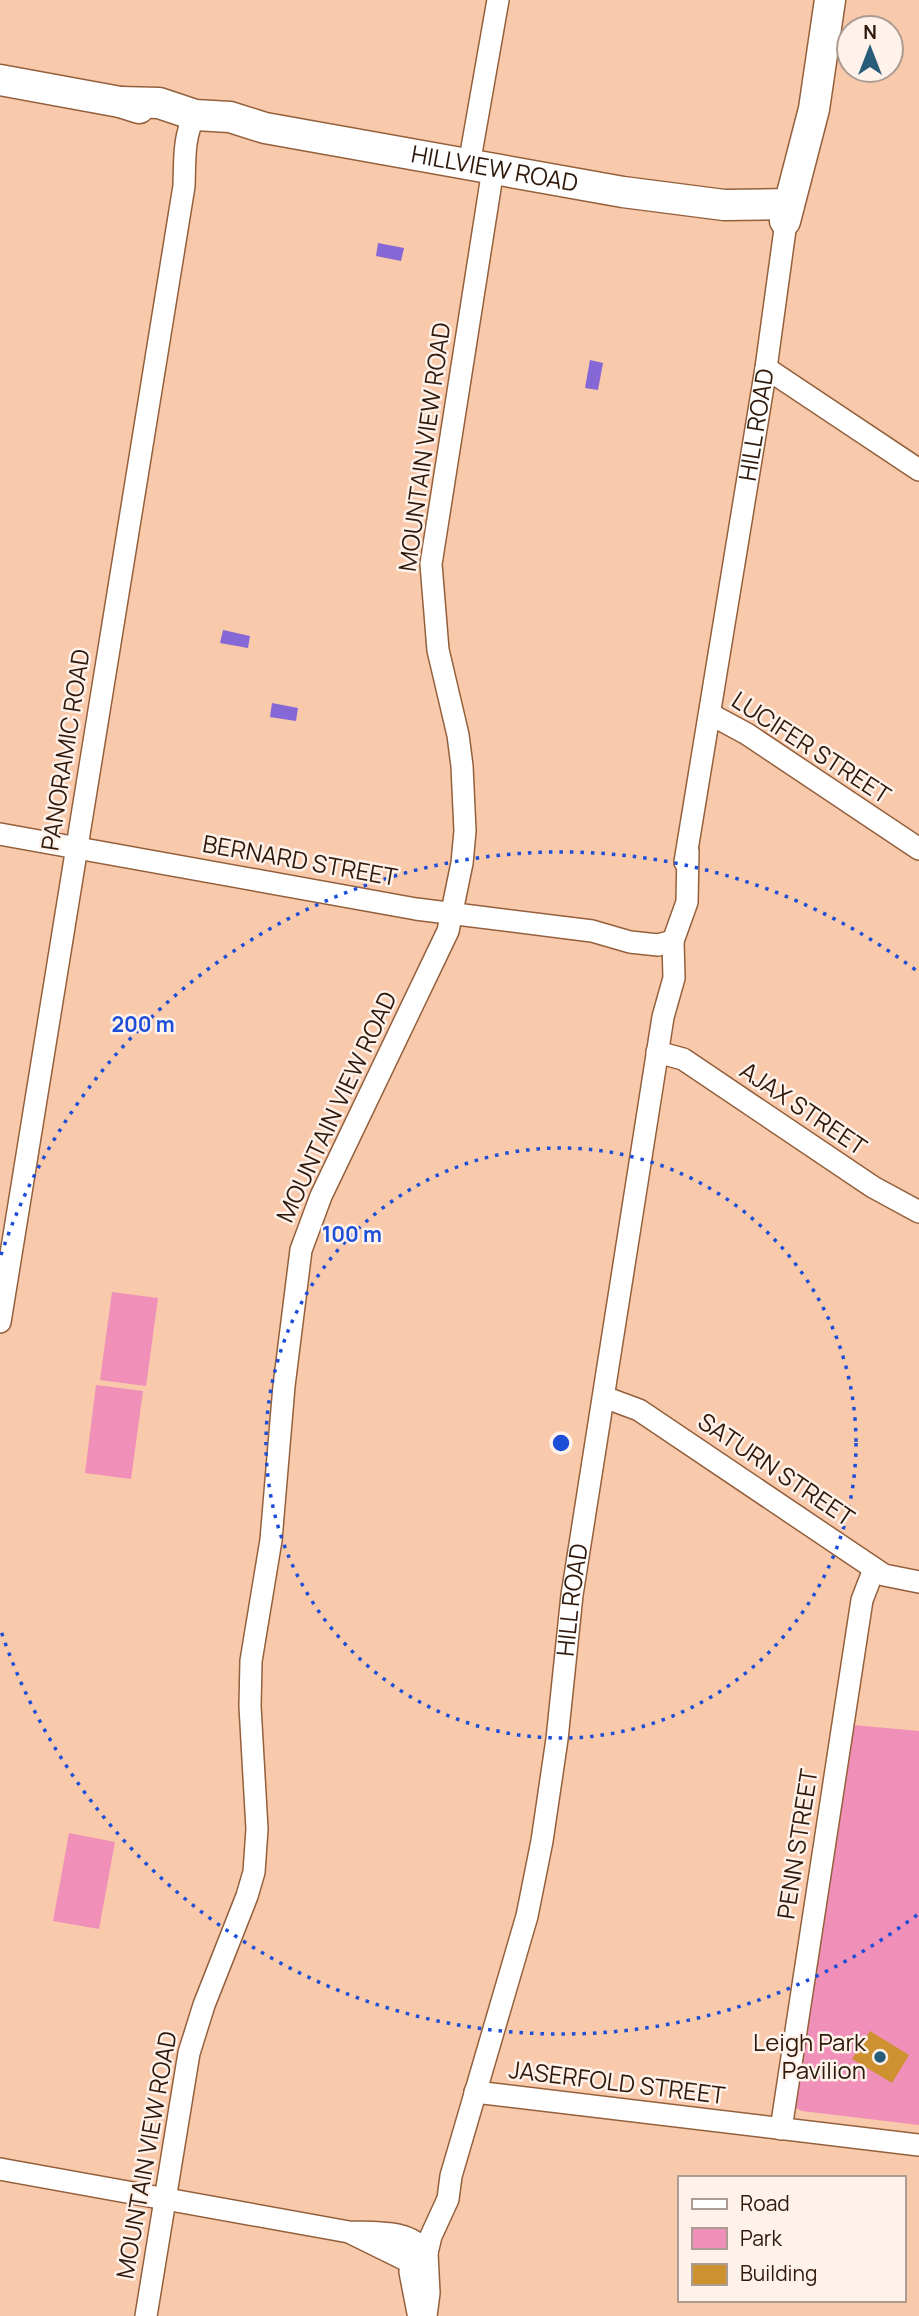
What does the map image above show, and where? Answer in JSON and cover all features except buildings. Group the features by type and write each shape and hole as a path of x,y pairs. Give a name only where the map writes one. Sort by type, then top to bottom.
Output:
{"street":[{"name":"MOUNTAIN VIEW ROAD","path":"146,2316 192,2041 247,1896 256,1863 251,1661 271,1540 284,1386 301,1250 321,1196 439,951 452,914 462,863 465,839 462,766 458,735 438,650 431,565 481,167 498,0"},
{"name":"HILL ROAD","path":"418,2316 417,2252 431,2236 448,2199 451,2176 527,1916 540,1854 557,1739 572,1595 657,1052 674,978 664,940 687,902 688,851 766,368 788,213 814,109 830,0"},
{"name":"HILLVIEW ROAD","path":"0,80 120,102 159,103 194,123 230,117 265,128 623,192 788,213"},
{"name":"PANORAMIC ROAD","path":"0,1322 194,123"},
{"path":"766,368 919,470"},
{"name":"LUCIFER STREET","path":"710,714 747,734 919,849"},
{"name":"BERNARD STREET","path":"0,834 452,914 592,931 620,930 664,940"},
{"name":"AJAX STREET","path":"657,1052 683,1059 873,1187 919,1212"},
{"name":"SATURN STREET","path":"604,1397 639,1410 874,1569 892,1578 919,1581"},
{"name":"PENN STREET","path":"781,2129 862,1600 874,1569"},
{"name":"JASERFOLD STREET","path":"475,2092 919,2145"},
{"path":"0,2169 349,2232 417,2252"},
{"name":"HILL ROAD","path":"417,2252 429,2292 426,2316"}],"green space":[{"path":"112,1292 158,1298 146,1386 100,1380"},
{"path":"96,1385 143,1391 131,1479 85,1473"},
{"path":"853,1725 919,1731 919,2125 802,2111 796,2108"},
{"path":"69,1833 115,1842 99,1929 53,1921"}],"shaded area":[{"path":"378,243 404,248 401,261 376,256"},
{"path":"590,360 603,363 598,390 585,388"},
{"path":"223,630 250,636 248,648 220,643"},
{"path":"272,703 298,708 296,721 270,717"}],"place":[{"name":"Leigh Park Pavilion","path":"880,2057"}]}
